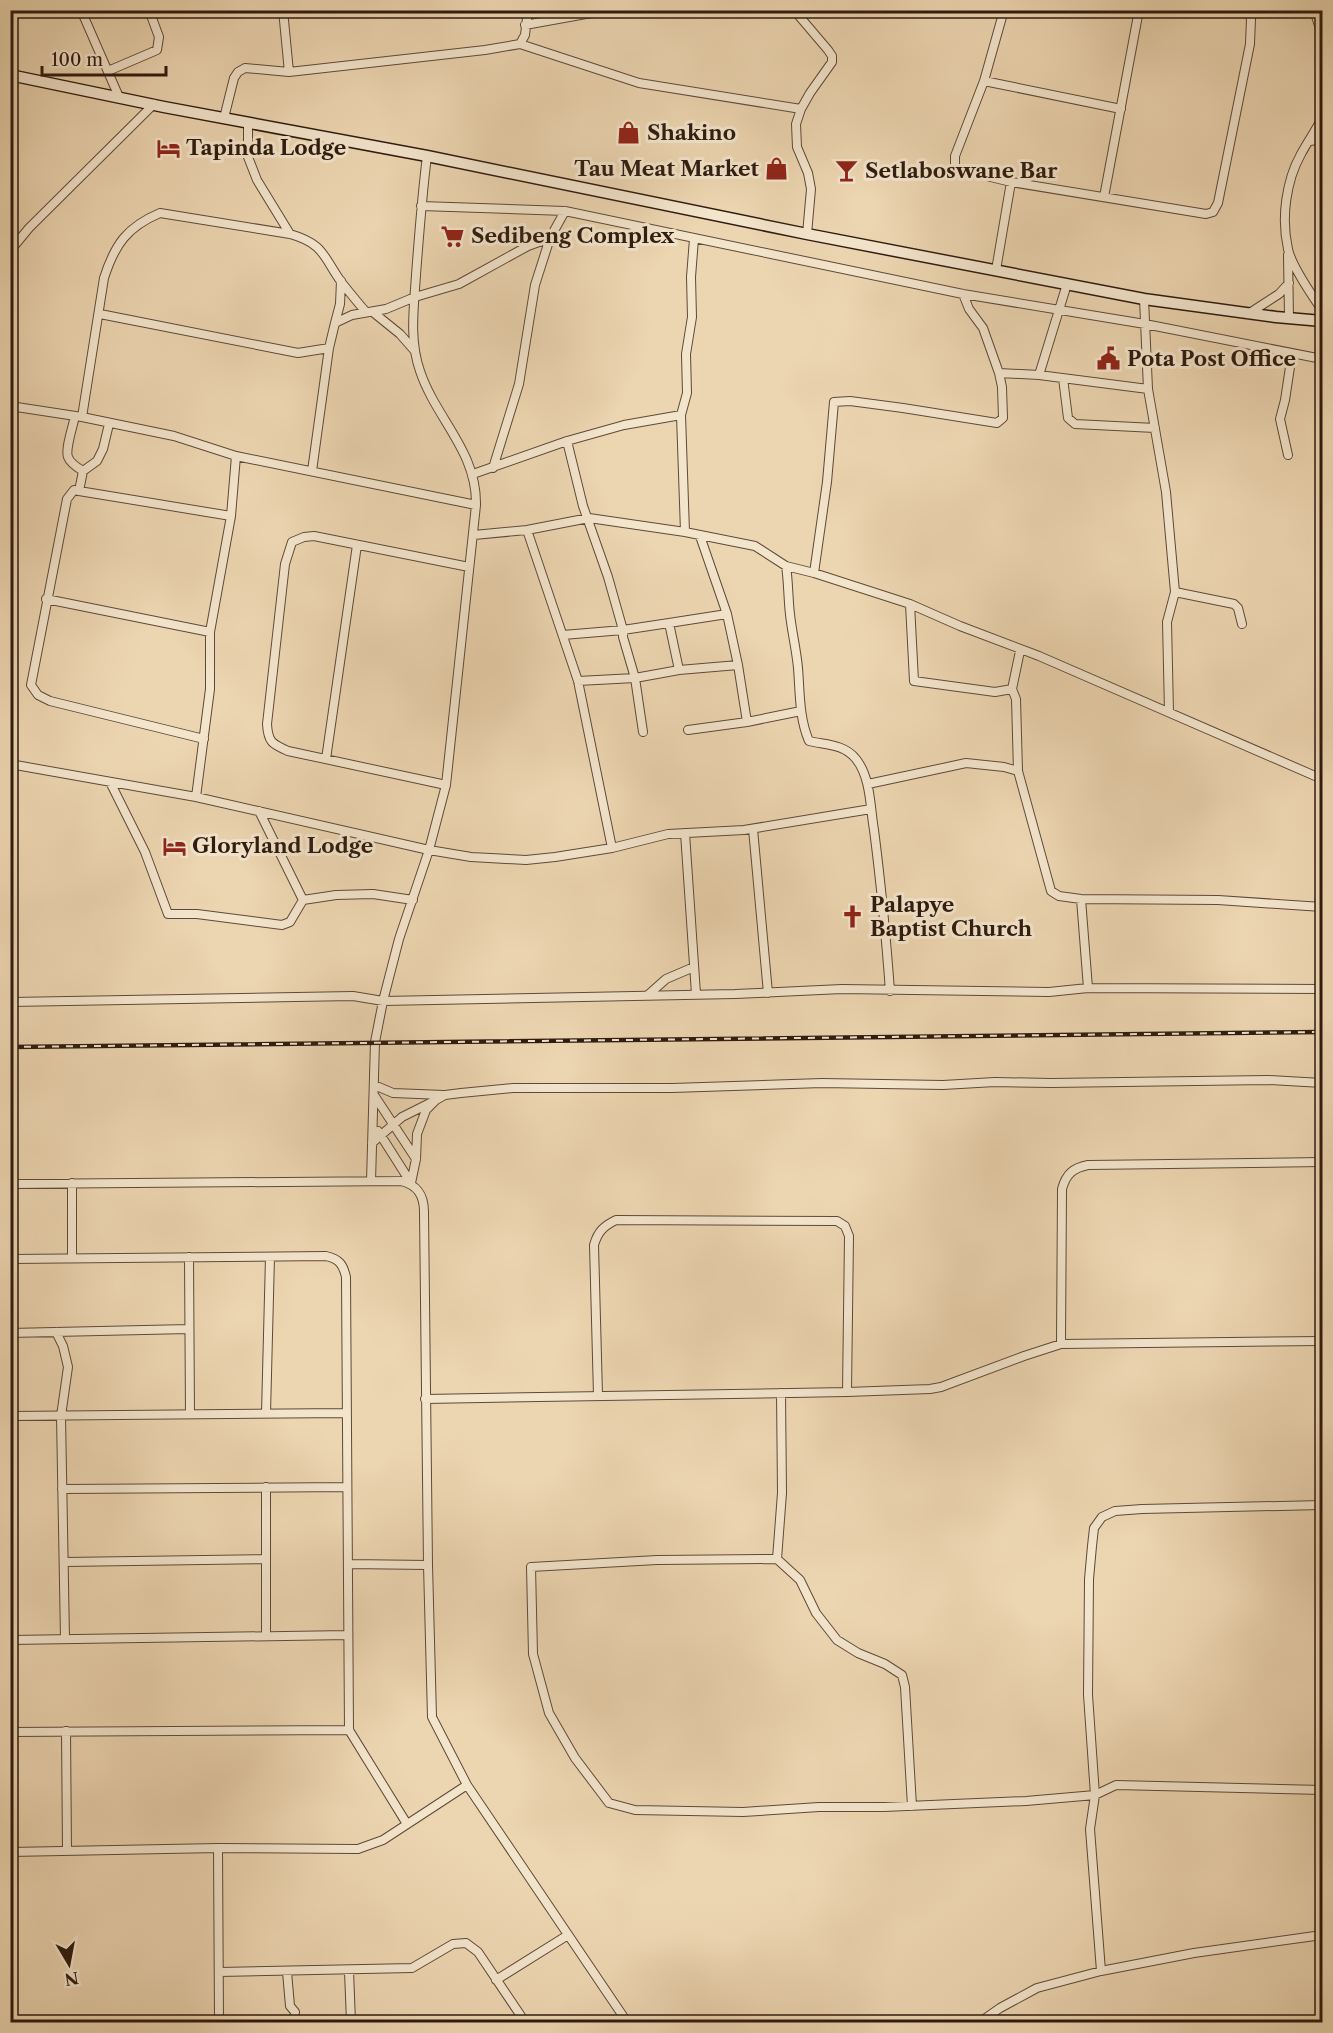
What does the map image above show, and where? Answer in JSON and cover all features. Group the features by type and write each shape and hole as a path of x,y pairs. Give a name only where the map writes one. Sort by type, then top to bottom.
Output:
{"street":[{"path":"81,10 119,97"},
{"path":"108,71 157,50 159,37 149,10"},
{"path":"283,10 289,72"},
{"path":"520,44 525,35 528,10"},
{"path":"525,25 608,10"},
{"path":"794,10 832,56 832,62 801,109 796,124 796,138 811,189 807,234"},
{"path":"1004,10 984,81 955,156 955,166 962,170 1011,182 1206,214 1213,212 1218,203 1250,44 1251,19 1247,10"},
{"path":"1104,197 1139,10"},
{"path":"1314,10 1323,35"},
{"path":"224,118 234,78 245,68 289,72 520,44 639,83 801,109"},
{"path":"10,75 1144,300 1323,321"},
{"path":"984,81 1121,109"},
{"path":"10,251 51,206 154,104"},
{"path":"1288,318 1287,194 1295,168 1323,117"},
{"path":"248,123 248,157 256,180 290,234"},
{"path":"1310,141 1323,139"},
{"path":"372,1181 375,1042 399,939 429,850 446,785 474,535 477,489 473,474 454,433 420,373 415,351 413,326 421,206 427,156"},
{"path":"996,270 1011,182"},
{"path":"421,206 565,211 963,294 1145,324 1323,359"},
{"path":"493,468 519,384 535,285 550,238 565,211"},
{"path":"83,471 68,457 68,447 78,417 100,314 104,278 111,257 121,240 144,220 160,213 306,238 319,247 341,281 370,312 400,334 415,351"},
{"path":"335,323 352,315 398,305 415,297 459,284 528,246 550,238"},
{"path":"685,532 681,415 687,393 686,354 692,317 691,278 694,239"},
{"path":"1288,250 1315,300 1323,310"},
{"path":"312,471 329,348 340,304 341,281"},
{"path":"1248,314 1279,294 1289,283"},
{"path":"1039,375 1066,284"},
{"path":"814,573 827,482 834,402 850,401 997,423 1003,418 999,373 983,328 969,309 963,294"},
{"path":"1144,300 1148,389 1166,492 1175,592 1167,622 1169,712"},
{"path":"100,314 298,353 329,348"},
{"path":"1288,455 1280,419 1292,354"},
{"path":"999,373 1039,375 1148,389"},
{"path":"1063,378 1068,418 1075,424 1155,428"},
{"path":"10,406 174,436 236,456 476,505"},
{"path":"473,474 567,441 624,425 681,415"},
{"path":"80,491 83,471 97,461 103,449 109,424"},
{"path":"567,441 583,506 589,518 623,630 644,732"},
{"path":"196,797 210,689 210,632 231,516 236,456"},
{"path":"204,739 50,701 38,695 31,685 67,499 74,490 231,516"},
{"path":"474,535 526,530 589,518 685,532 754,546 786,566 910,604 1020,651 1039,656 1323,778"},
{"path":"526,530 578,681 612,848"},
{"path":"446,785 288,751 274,745 268,736 267,724 285,564 292,542 314,536 469,567"},
{"path":"700,536 727,614 747,722"},
{"path":"326,759 357,545"},
{"path":"786,566 801,711 806,733 809,741 843,748 856,759 867,784 886,925 890,991"},
{"path":"1175,592 1234,604 1238,608 1242,624"},
{"path":"46,599 210,632"},
{"path":"910,604 914,681 995,692 1012,689"},
{"path":"563,635 623,630 727,614"},
{"path":"669,623 679,670"},
{"path":"1020,651 1012,689 1016,699 1018,771 1051,891 1059,896 1081,899 1218,900 1323,907"},
{"path":"578,681 634,678 679,670 738,665"},
{"path":"688,730 747,722 801,711"},
{"path":"867,784 966,763 1004,767 1018,771"},
{"path":"10,764 196,797 429,850 471,857 526,860 612,848 668,834 753,829 871,809"},
{"path":"110,782 145,852 168,914 197,914 282,925 290,922 303,900"},
{"path":"259,811 303,900"},
{"path":"753,829 768,993"},
{"path":"685,833 696,994"},
{"path":"303,900 373,894 413,900"},
{"path":"1081,899 1088,988"},
{"path":"10,1002 353,996 383,1001 768,993 842,989 1049,993 1088,988 1321,989 1323,953"},
{"path":"648,995 666,979 694,967"},
{"path":"374,1084 393,1093 445,1095 513,1088 672,1088 822,1083 943,1084 1268,1080 1323,1083"},
{"path":"374,1095 416,1159"},
{"path":"372,1143 393,1124 411,1112 445,1095"},
{"path":"411,1183 416,1159 417,1134 426,1110 436,1100"},
{"path":"373,1122 424,1202 425,1399 432,1717 467,1785 627,2022"},
{"path":"1061,1344 1062,1189 1065,1177 1076,1167 1323,1162"},
{"path":"10,1184 372,1181 411,1183"},
{"path":"72,1183 72,1258"},
{"path":"598,1395 594,1245 596,1236 604,1226 616,1220 837,1221 845,1226 849,1236 847,1392"},
{"path":"10,1258 326,1256 335,1258 344,1269 346,1277 349,1730 407,1824"},
{"path":"189,1257 190,1414"},
{"path":"266,1413 270,1257"},
{"path":"10,1333 189,1329"},
{"path":"56,1332 63,1346 68,1367 62,1416 65,1639"},
{"path":"425,1399 847,1392 940,1387 1061,1344 1323,1341"},
{"path":"777,1559 782,1493 781,1393"},
{"path":"10,1416 347,1413"},
{"path":"266,1487 266,1636"},
{"path":"63,1489 347,1487"},
{"path":"1101,1971 1090,1829 1095,1795 1088,1695 1089,1579 1094,1528 1102,1517 1115,1511 1323,1505"},
{"path":"64,1562 266,1559"},
{"path":"912,1806 906,1696 902,1675 837,1640 816,1613 800,1580 777,1559 657,1560 531,1567 533,1654 549,1713 575,1758 609,1803 635,1810 742,1812 819,1807 912,1806 1026,1801 1095,1795 1116,1785 1323,1790"},
{"path":"348,1564 428,1565"},
{"path":"10,1640 348,1635"},
{"path":"10,1732 349,1730"},
{"path":"66,1731 67,1851"},
{"path":"10,1852 218,1848 358,1849 382,1840 467,1785"},
{"path":"218,1848 219,2022"},
{"path":"496,1980 568,1935"},
{"path":"980,2022 1037,1988 1101,1971 1194,1953 1323,1935"},
{"path":"219,1972 412,1968 453,1944 466,1943 478,1952 525,2022"},
{"path":"287,1971 290,2006 295,2012 293,2022"},
{"path":"349,1971 351,2022"}],"railway":[{"path":"10,1047 1322,1032"}],"place":[{"name":"Shakino","path":"629,133"},
{"name":"Tapinda Lodge","path":"168,148"},
{"name":"Tau Meat Market","path":"777,169"},
{"name":"Setlaboswane Bar","path":"847,171"},
{"name":"Sedibeng Complex","path":"453,236"},
{"name":"Pota Post Office","path":"1109,359"},
{"name":"Gloryland Lodge","path":"174,846"},
{"name":"Palapye Baptist Church","path":"852,917"}]}
